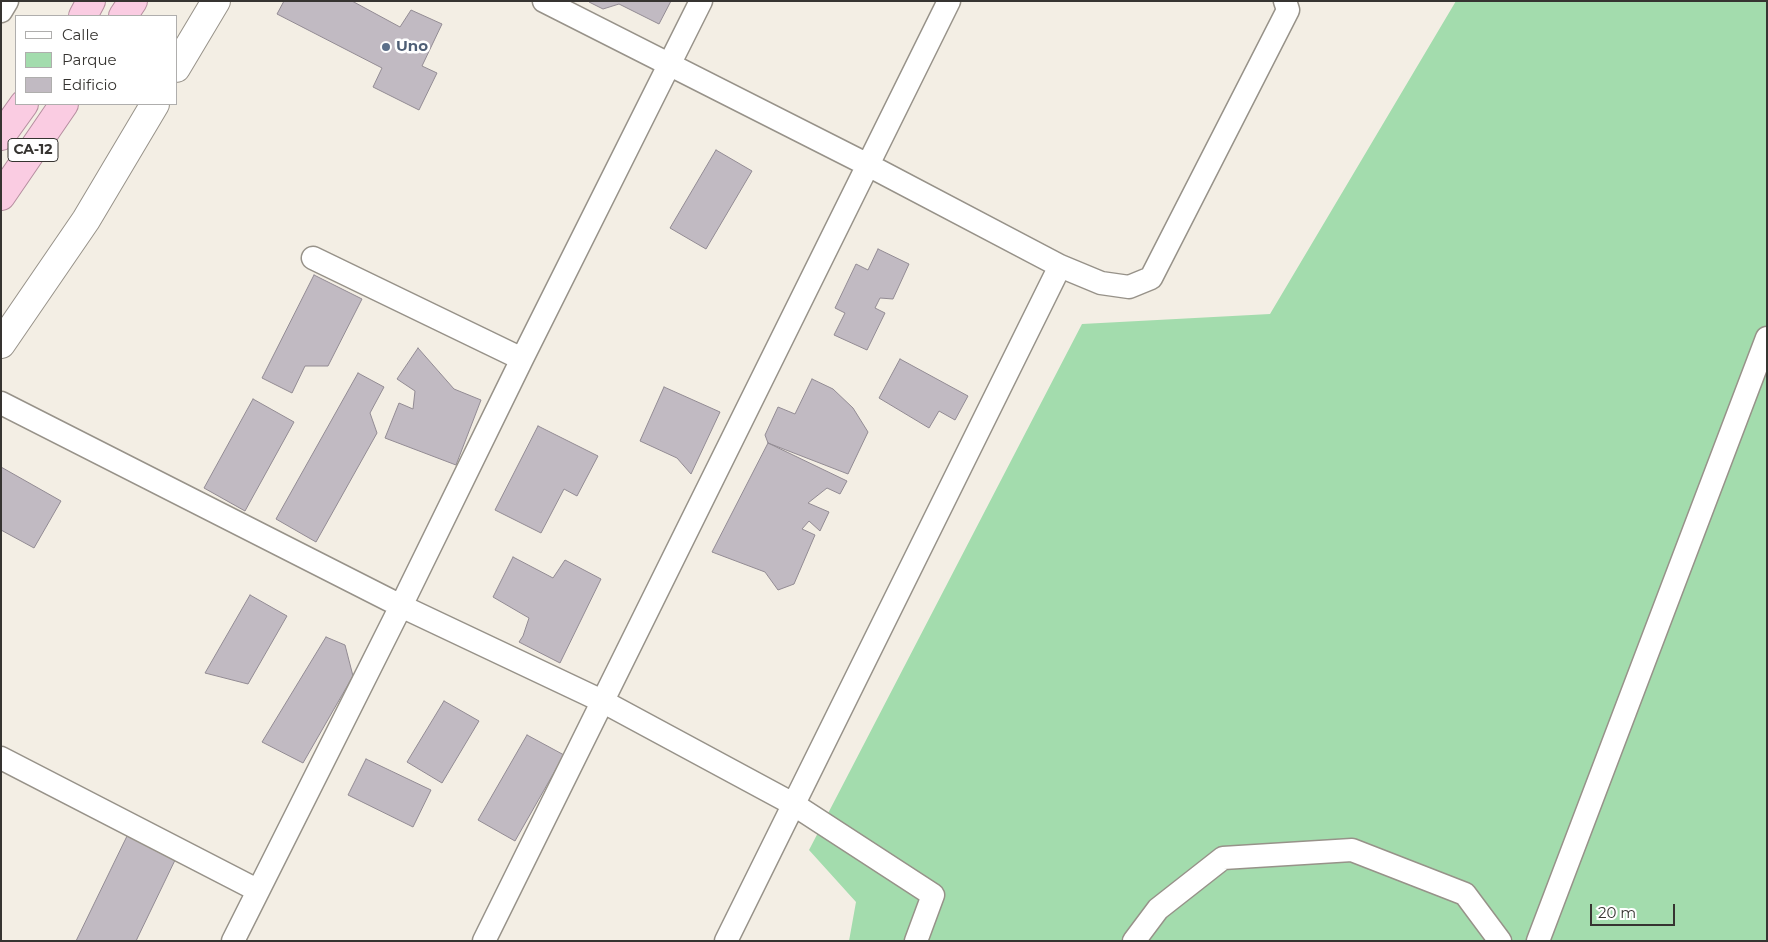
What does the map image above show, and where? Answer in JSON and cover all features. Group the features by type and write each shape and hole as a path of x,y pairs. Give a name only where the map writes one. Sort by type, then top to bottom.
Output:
{"highway":[{"path":"84,15 91,1"},
{"path":"124,15 133,1"},
{"name":"CA-12","path":"1,136 23,105"},
{"name":"CA-12","path":"1,196 63,105"}],"street":[{"path":"1,11 7,1"},
{"path":"178,65 216,1"},
{"path":"544,1 868,165 1060,266 1101,283 1130,287 1151,278 1288,10 1285,1"},
{"path":"233,941 257,890 402,606 701,1"},
{"path":"484,941 949,1"},
{"path":"1,344 86,220 154,105"},
{"path":"313,258 522,360"},
{"path":"726,941 1060,266"},
{"path":"1538,941 1767,338"},
{"path":"1,403 402,606 602,700 793,804 933,895 916,941"},
{"path":"1,758 257,890"},
{"path":"1134,941 1158,909 1223,858 1352,850 1465,894 1500,941"}],"green space":[{"path":"1456,1 1767,1 1767,941 849,941 856,902 809,850 1082,324 1270,314"}],"building":[{"name":"Uno","path":"284,1 352,1 400,27 411,10 442,24 422,66 437,73 419,110 373,87 382,68 277,14"},
{"path":"590,1 671,1 659,24 619,4 603,9"},
{"path":"716,150 752,171 706,249 670,228"},
{"path":"878,249 909,264 893,299 880,298 875,308 885,313 867,350 834,335 845,313 835,308 856,264 868,270"},
{"path":"314,275 362,299 328,366 305,366 292,393 262,378"},
{"path":"418,348 454,389 481,400 456,465 385,438 399,403 413,409 415,391 397,379"},
{"path":"900,359 968,396 955,420 939,411 929,428 879,398"},
{"path":"358,373 384,387 370,413 377,433 316,542 276,519"},
{"path":"812,379 833,389 853,408 868,432 848,474 768,443 765,435 778,407 795,414"},
{"path":"664,387 720,412 691,474 677,458 640,441"},
{"path":"253,399 294,422 245,511 204,488"},
{"path":"538,426 598,456 577,496 564,489 541,533 495,510"},
{"path":"768,443 847,481 840,494 827,488 808,503 829,512 820,531 809,521 802,529 815,535 794,584 778,590 765,572 712,552"},
{"path":"1,467 61,501 34,548 1,530"},
{"path":"513,557 553,578 565,560 601,579 560,663 519,642 529,618 493,597"},
{"path":"250,595 287,616 248,684 205,673"},
{"path":"326,637 345,645 353,676 303,763 262,742"},
{"path":"444,701 479,721 442,783 407,762"},
{"path":"527,735 564,755 515,841 478,820"},
{"path":"366,759 431,790 413,827 348,795"},
{"path":"129,832 177,856 136,941 76,941"}],"place":[{"name":"Uno","path":"386,47"}]}
